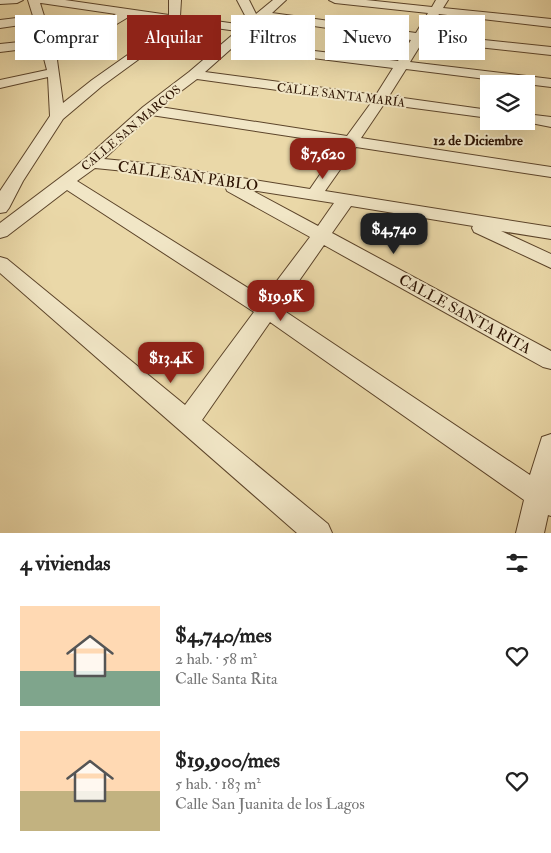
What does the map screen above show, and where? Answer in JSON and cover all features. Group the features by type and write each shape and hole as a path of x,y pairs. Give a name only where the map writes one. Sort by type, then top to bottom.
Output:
{"street":[{"path":"0,2 17,0"},
{"path":"34,0 43,15"},
{"path":"41,0 72,5 104,4 128,12 147,15"},
{"path":"174,0 178,15"},
{"path":"243,0 250,15"},
{"name":"CALLE SAN MARCOS","path":"262,15 280,0"},
{"path":"335,0 551,23"},
{"path":"434,15 442,0"},
{"path":"51,15 72,5"},
{"path":"0,84 51,66 128,12"},
{"path":"0,24 15,22"},
{"path":"314,195 380,100 419,37 315,28"},
{"name":"CALLE SAN MARCOS","path":"0,232 91,163 148,110 194,76 231,41"},
{"path":"228,44 551,83"},
{"path":"485,44 551,51"},
{"path":"0,48 15,47"},
{"path":"49,60 57,116"},
{"path":"0,208 14,181 57,116 128,60"},
{"name":"CALLE SANTA MARÍA","path":"194,76 480,113"},
{"path":"148,110 551,172"},
{"path":"535,119 551,122"},
{"name":"CALLE SAN PABLO","path":"91,163 154,169 551,233"},
{"name":"CALLE SANTA RITA","path":"220,180 551,361"},
{"path":"65,181 267,310 545,500"},
{"path":"186,422 346,200"},
{"path":"459,218 551,262"},
{"path":"0,263 318,533"},
{"path":"530,533 545,500 551,444"}],"district":[{"name":"12 de Diciembre","path":"478,140"}]}
